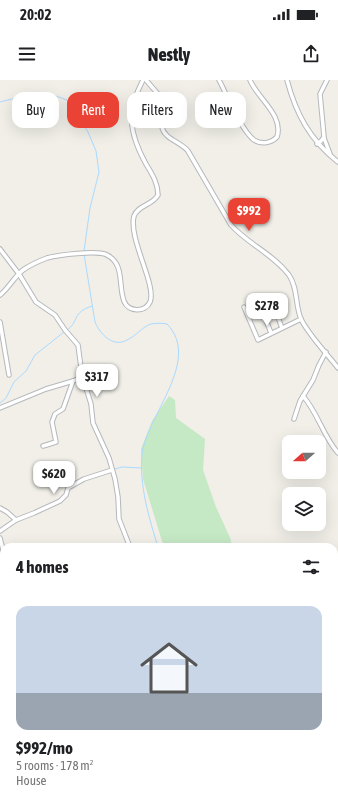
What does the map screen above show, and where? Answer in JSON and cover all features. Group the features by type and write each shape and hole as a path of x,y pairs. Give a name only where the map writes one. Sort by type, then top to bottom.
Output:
{"street":[{"path":"0,294 27,267 48,258 91,253 104,254 115,262 119,269 123,298 129,308 138,310 147,307 150,303 151,294 137,244 134,218 137,212 155,201 158,195 156,181 136,144 131,124 131,113 135,98 144,80 169,103 173,109 171,115 164,124 163,131 185,147 188,151 230,225 275,261 290,277 295,287 301,319 307,329 338,368"},
{"path":"219,80 234,110 250,135 255,140 260,142 271,142 277,137 279,128 278,123 273,113 250,80"},
{"path":"287,80 299,115 318,144 338,162"},
{"path":"327,80 320,94 324,137 331,156"},
{"path":"318,144 324,137"},
{"path":"0,249 19,274 36,302 55,315 65,330 76,342 79,349 82,377 91,404 93,423 109,458 117,489 119,519 128,543"},
{"path":"271,299 282,328"},
{"path":"259,302 271,334"},
{"path":"244,307 257,339 259,340 301,319"},
{"path":"0,322 9,375"},
{"path":"294,419 302,396 326,352"},
{"path":"0,408 46,389 82,377"},
{"path":"43,446 56,442 52,422 55,414 63,409 73,381"},
{"path":"302,396 314,412 329,442 338,453"},
{"path":"0,531 16,520 60,501 66,496 68,488 84,479 112,470"},
{"path":"0,508 16,520"}],"green space":[{"path":"169,396 175,400 176,418 205,439 203,470 231,543 163,543 143,479 141,449 152,421"}],"waterway":[{"path":"0,102 32,94 46,93 56,96 67,100 88,132 96,151 99,172 90,208 84,251"},
{"path":"84,254 95,322 97,327 104,335 112,341 122,342 148,325 161,323 167,324 176,338 179,354 176,371 170,388 146,439 142,454 141,466 143,489 157,543"},
{"path":"67,330 71,327 81,311 92,306"},
{"path":"0,403 6,398 14,382 26,371 35,355 64,332"},
{"path":"115,469 122,467 141,468"}]}
